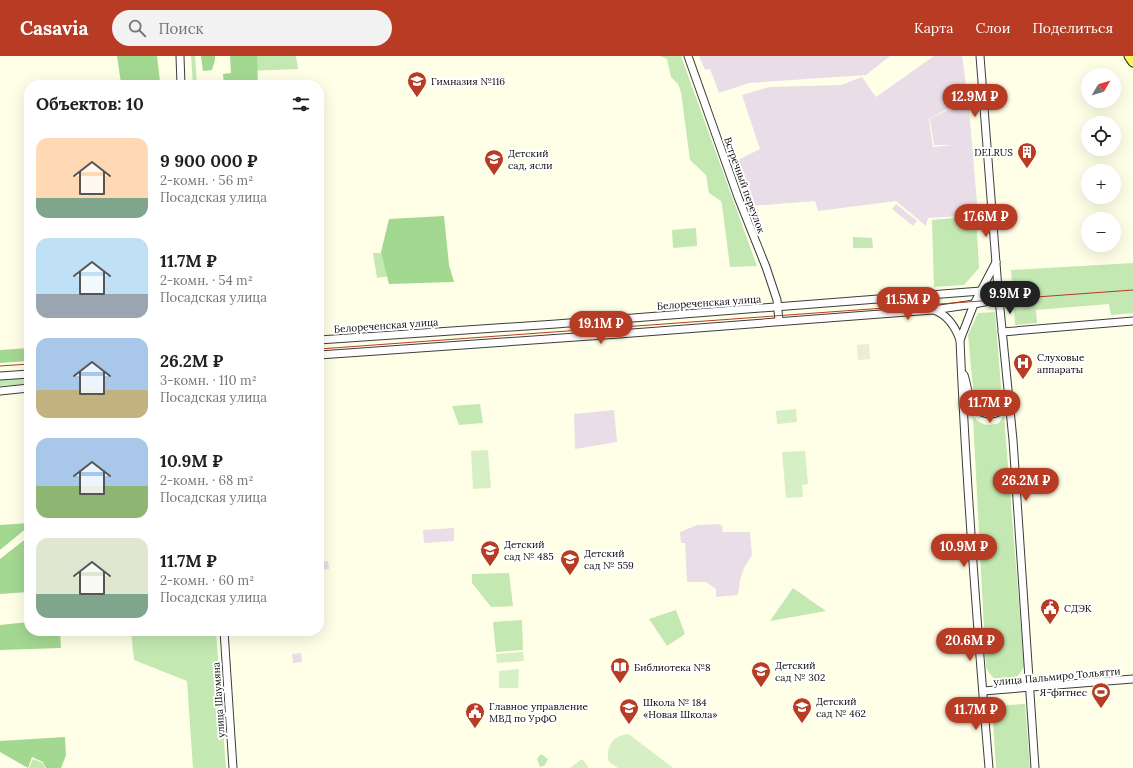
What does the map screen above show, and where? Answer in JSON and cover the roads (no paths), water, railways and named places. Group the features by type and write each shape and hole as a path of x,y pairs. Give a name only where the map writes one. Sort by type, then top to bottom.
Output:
{"main road":[{"path":"1129,56 1133,62"}],"street":[{"path":"180,56 181,80"},
{"name":"Встречный переулок","path":"688,56 738,197 766,267 777,300 779,321"},
{"path":"980,56 999,299 1013,440 1036,768"},
{"path":"960,340 974,304 996,262"},
{"path":"981,291 999,299"},
{"name":"Белореченская улица","path":"324,340 981,291"},
{"path":"324,355 933,310 999,299"},
{"path":"933,310 949,319 956,329 960,340 969,504 989,768"},
{"path":"1002,332 1133,321"},
{"path":"961,369 967,383 971,401 979,411 988,414 998,413 1005,406 1004,378 1006,369"},
{"path":"0,376 24,374"},
{"path":"0,391 24,389"},
{"name":"улица Шаумяна","path":"224,636 233,768"},
{"name":"улица Пальмиро Тольятти","path":"983,692 1133,679"}],"tram line":[{"path":"324,349 1133,290"},
{"path":"0,366 24,364"}],"place":[{"name":"Гимназия №116","path":"417,98"},
{"name":"DELRUS","path":"1027,169"},
{"name":"Детский сад, ясли","path":"494,176"},
{"name":"Слуховые аппараты","path":"1023,380"},
{"name":"Детский сад № 485","path":"490,567"},
{"name":"Детский сад № 559","path":"570,576"},
{"name":"СДЭК","path":"1050,625"},
{"name":"Библиотека №8","path":"620,684"},
{"name":"Детский сад № 302","path":"761,688"},
{"name":"Я-фитнес","path":"1101,709"},
{"name":"Детский сад № 462","path":"802,724"},
{"name":"Школа № 184 «Новая Школа»","path":"629,725"},
{"name":"Главное управление МВД по УрФО","path":"475,729"}]}
